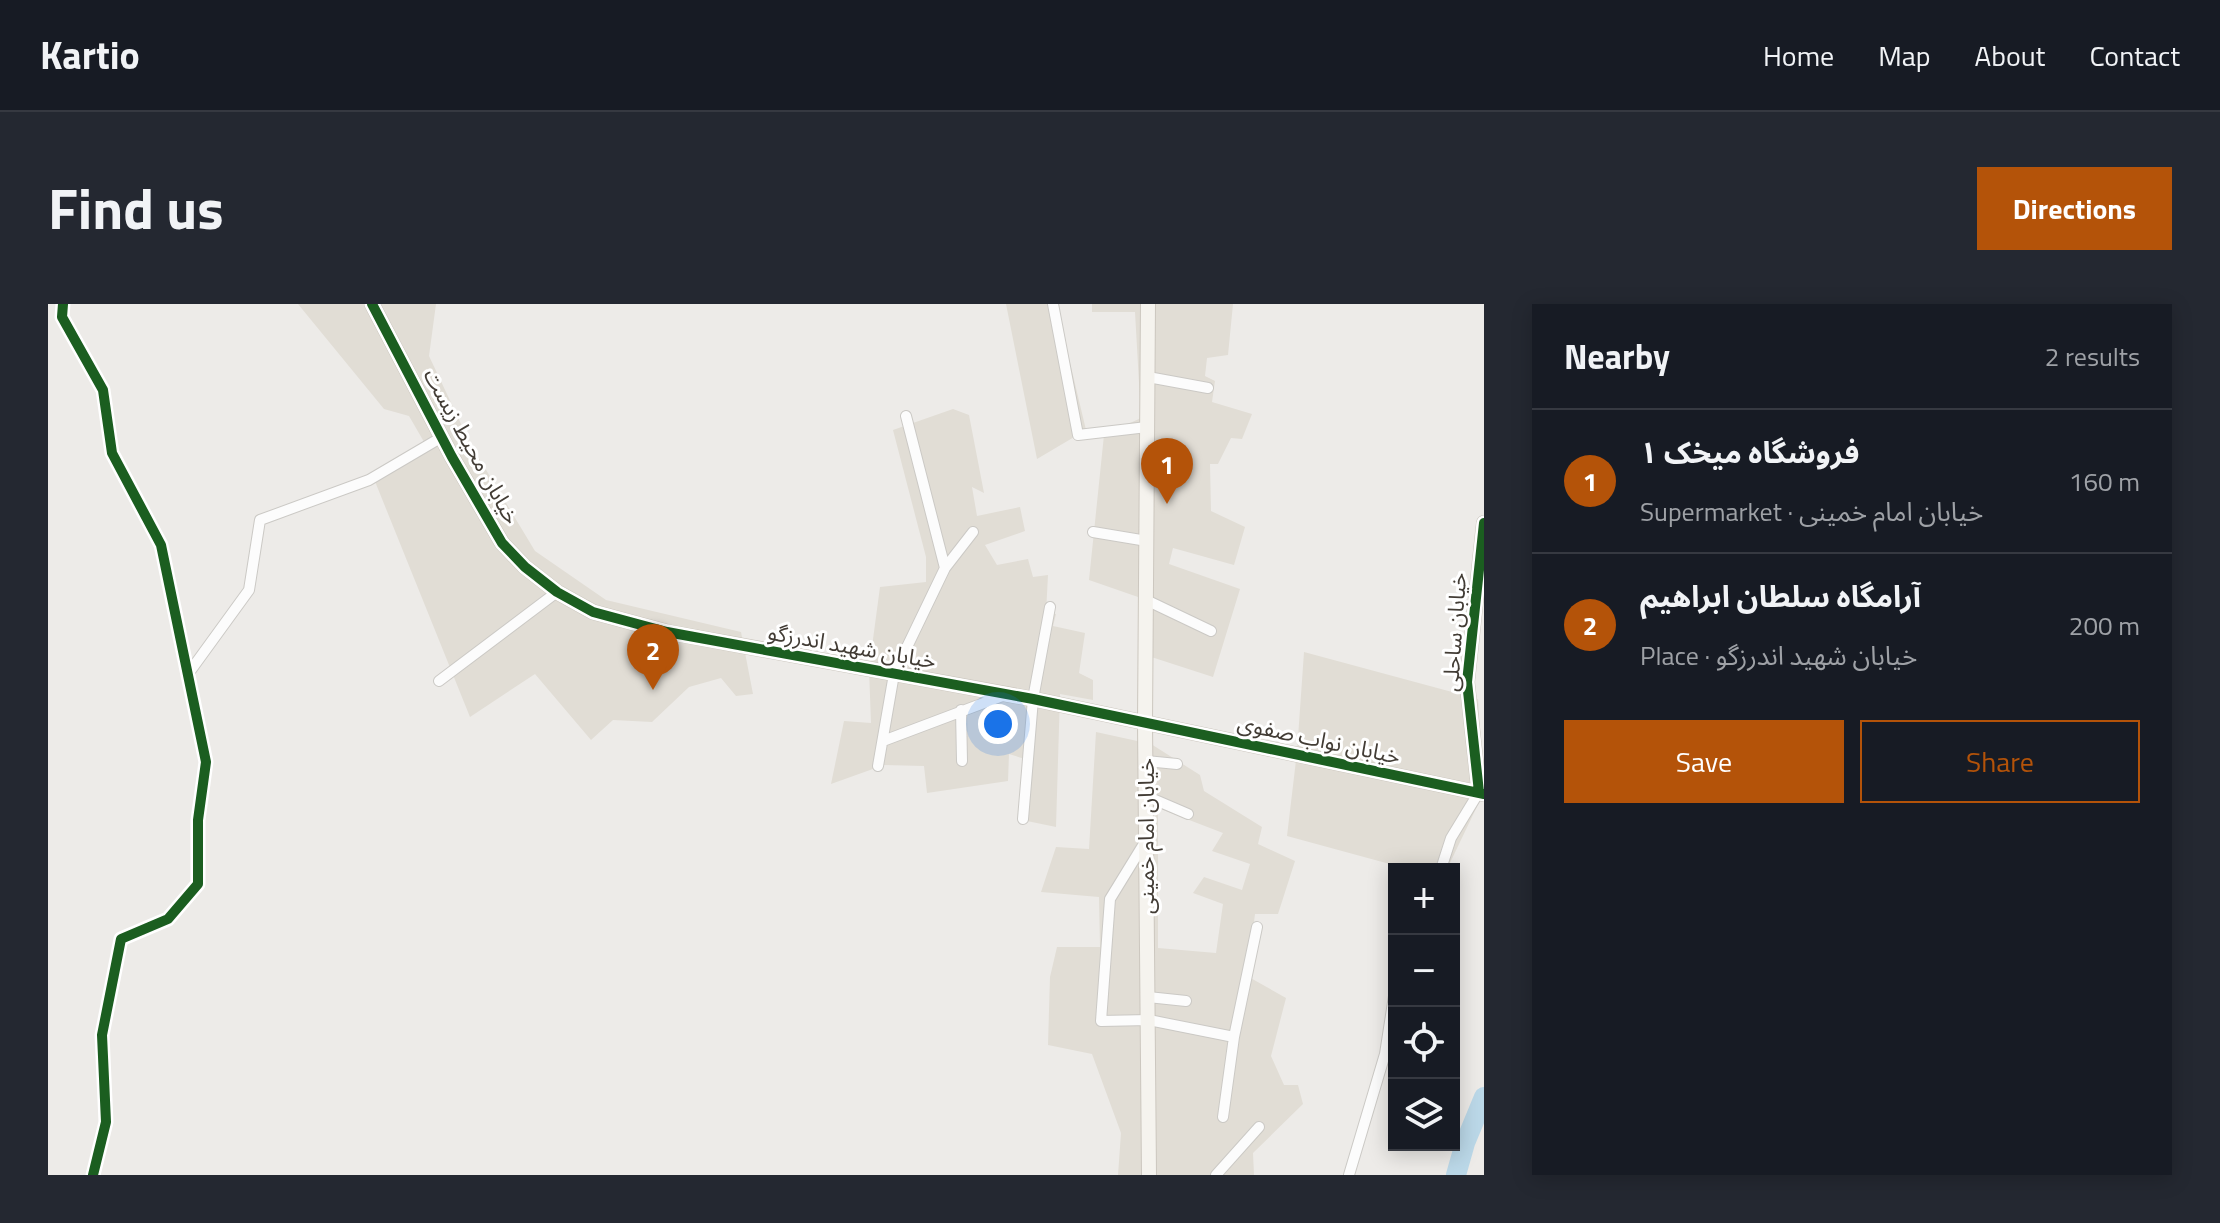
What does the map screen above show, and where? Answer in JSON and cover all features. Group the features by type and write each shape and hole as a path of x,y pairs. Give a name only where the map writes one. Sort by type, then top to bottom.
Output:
{"street":[{"path":"63,304 62,317 103,390 112,453 161,545 206,762 198,820 198,884 168,919 121,939 102,1035 106,1122 93,1175"},
{"name":"خیابان محیط زیست","path":"372,304 502,543 525,567 557,592"},
{"path":"1053,304 1078,435 1147,427"},
{"name":"خیابان امام خمینی","path":"1148,304 1145,723 1149,1175"},
{"path":"1148,377 1208,388"},
{"path":"906,416 945,568"},
{"path":"188,674 249,590 260,520 369,480 442,437"},
{"name":"خیابان ساحلی","path":"1481,793 1467,682 1484,523"},
{"path":"878,766 894,674 945,568 973,532"},
{"path":"1093,532 1147,541"},
{"path":"439,681 557,592"},
{"name":"خیابان شهید اندرزگو","path":"557,592 593,612 667,632 1033,699 1145,723"},
{"path":"1146,600 1211,631"},
{"path":"1023,819 1033,699 1050,607"},
{"path":"883,741 1007,695"},
{"path":"961,710 962,761"},
{"name":"خیابان نواب صفوی","path":"1145,723 1481,793"},
{"path":"1146,761 1177,764"},
{"path":"1443,863 1451,838 1481,793"},
{"path":"1146,796 1188,814"},
{"path":"1146,840 1110,899 1101,1021 1149,1020 1234,1037"},
{"path":"1223,1117 1234,1037 1257,927"},
{"path":"1148,997 1186,1001"},
{"path":"1349,1175 1385,1054 1392,1007"},
{"path":"1216,1175 1259,1127"}],"shaded area":[{"path":"298,304 436,304 429,356 471,445 535,551 606,600 741,632 753,694 736,696 721,678 689,687 652,722 613,720 591,740 535,674 470,717 372,474 427,447 409,416 384,409"},
{"path":"1006,304 1056,304 1086,430 1037,459"},
{"path":"1092,304 1233,304 1228,355 1207,358 1205,376 1215,381 1212,402 1252,414 1242,439 1231,438 1218,464 1210,464 1211,511 1245,527 1234,565 1173,548 1169,564 1240,589 1213,677 1139,653 1138,597 1089,580 1104,435 1141,418 1135,312 1092,312"},
{"path":"953,409 969,415 984,493 972,487 977,516 1020,507 1025,531 985,545 997,565 1028,559 1033,577 1048,575 1046,613 1056,614 1053,626 1085,633 1079,673 1093,680 1093,700 1060,694 1056,827 1027,821 1031,761 1009,754 1008,781 927,793 924,766 884,765 831,784 844,721 871,723 869,669 880,587 926,582 926,557 893,430"},
{"path":"1304,652 1478,699 1484,792 1450,863 1388,864 1287,836"},
{"path":"1096,732 1151,744 1200,775 1204,791 1262,827 1258,844 1295,861 1278,914 1255,914 1247,976 1286,998 1271,1056 1284,1085 1298,1085 1303,1104 1253,1153 1254,1175 1118,1175 1121,1133 1092,1054 1048,1045 1050,977 1057,947 1100,947 1099,897 1041,892 1056,847 1089,849","holes":["1158,808 1223,833 1212,851 1250,864 1242,890 1204,877 1193,893 1223,904 1216,953 1158,948"]}],"waterway":[{"path":"1456,1175 1484,1097"}],"cycle path":[{"path":"63,304 62,317 103,390 112,453 161,545 206,762 198,820 198,884 168,919 121,939 102,1035 106,1122 93,1175"},
{"path":"372,304 452,457 502,543 525,567 557,592 593,612 667,632 1033,699 1484,794"},
{"path":"1479,792 1467,682 1484,523"}],"place":[{"name":"فروشگاه میخک ۱","path":"1167,504"},
{"name":"آرامگاه سلطان ابراهیم","path":"653,690"}]}
